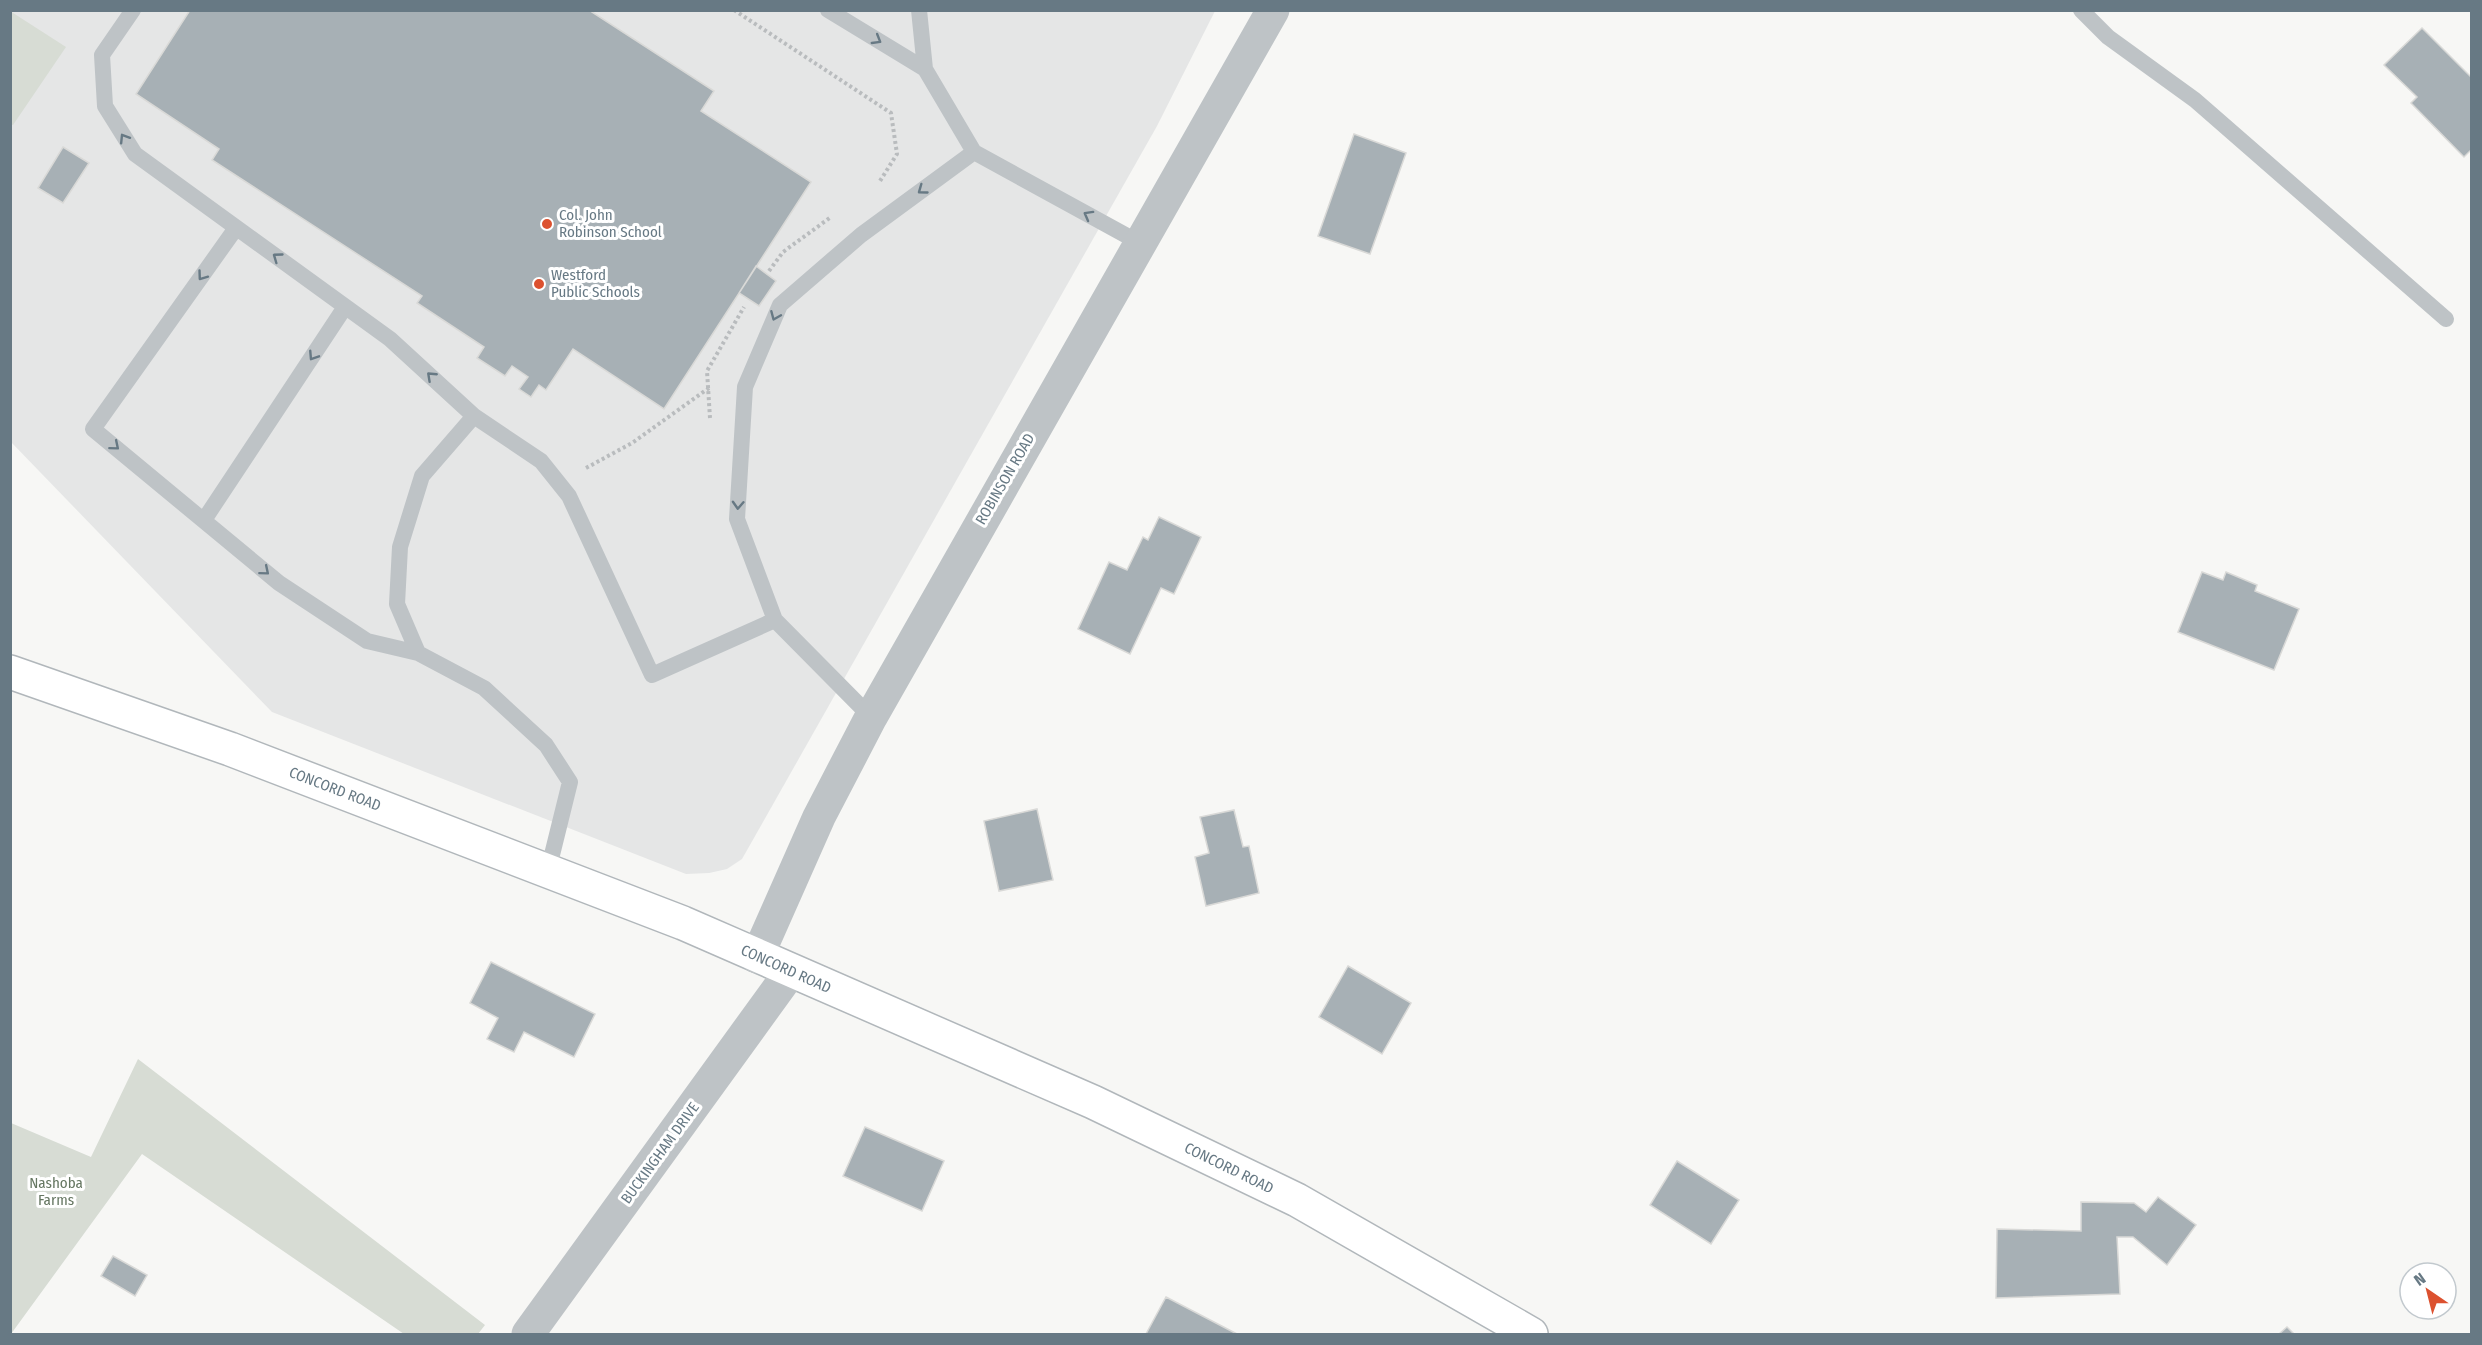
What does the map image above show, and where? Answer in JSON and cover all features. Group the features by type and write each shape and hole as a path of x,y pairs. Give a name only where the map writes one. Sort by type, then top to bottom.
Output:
{"main road":[{"name":"CONCORD ROAD","path":"10,672 230,749 683,923 1093,1102 1297,1200 1531,1335"}],"street":[{"name":"ROBINSON ROAD","path":"757,957 819,817 870,717 1272,10"},
{"name":"BUCKINGHAM DRIVE","path":"528,1335 791,971"}],"lane":[{"path":"134,10 102,55 105,106 135,154 390,339 474,416 541,461 569,496 652,675 775,620"},
{"path":"828,10 926,69"},
{"path":"919,10 926,69 974,152 1140,243"},
{"path":"2081,10 2108,37 2195,100 2446,319"},
{"path":"870,717 775,620 737,519 745,387 780,305 861,235 974,152"},
{"path":"237,228 93,429 279,583 367,641 418,653 484,688 546,746 570,782 548,871"},
{"path":"204,520 345,307"},
{"path":"418,653 397,604 400,547 422,476 474,416"}],"path":[{"path":"559,483 632,443 709,388"}],"shaded area":[{"name":"Westford Public Schools","path":"11,11 1215,11 1157,126 742,859 727,869 686,874 272,712 11,442"}],"green space":[{"path":"10,11 66,47 13,125 10,124"},
{"name":"Nashoba Farms","path":"138,1059 485,1325 478,1334 404,1334 142,1154 11,1334 11,1123 91,1157"}],"building":[{"name":"Col. John Robinson School","path":"190,10 589,10 714,91 701,111 811,182 664,409 573,349 546,390 539,385 531,397 519,389 528,377 512,366 505,376 477,358 484,347 417,303 422,296 212,160 219,149 136,94"},
{"path":"2422,28 2472,78 2472,149 2464,157 2411,103 2417,97 2384,65"},
{"path":"1354,134 1406,153 1370,254 1318,236"},
{"path":"63,147 89,163 63,203 38,188"},
{"path":"756,266 776,281 759,306 739,293"},
{"path":"1159,517 1201,537 1174,594 1161,588 1130,654 1078,629 1109,562 1127,570 1143,537 1148,540"},
{"path":"2202,572 2223,580 2226,572 2257,585 2255,591 2299,609 2274,670 2178,632"},
{"path":"1037,809 1053,880 999,891 984,821"},
{"path":"1234,810 1243,847 1249,846 1259,893 1206,906 1195,857 1209,853 1200,817"},
{"path":"491,962 595,1014 574,1057 524,1032 514,1052 487,1039 498,1018 470,1003"},
{"path":"1348,966 1411,1003 1382,1054 1319,1017"},
{"path":"865,1127 944,1161 922,1211 843,1176"},
{"path":"1677,1161 1739,1200 1711,1244 1650,1205"},
{"path":"2158,1197 2196,1225 2167,1265 2133,1237 2117,1237 2120,1294 1996,1298 1997,1229 2081,1231 2081,1202 2134,1203 2146,1212"},
{"path":"113,1256 147,1275 135,1296 101,1276"},
{"path":"1166,1297 1237,1334 1146,1334"},
{"path":"2287,1327 2294,1334 2279,1334"}],"place":[{"name":"Col. John Robinson School","path":"547,224"},
{"name":"Westford Public Schools","path":"539,284"}]}
